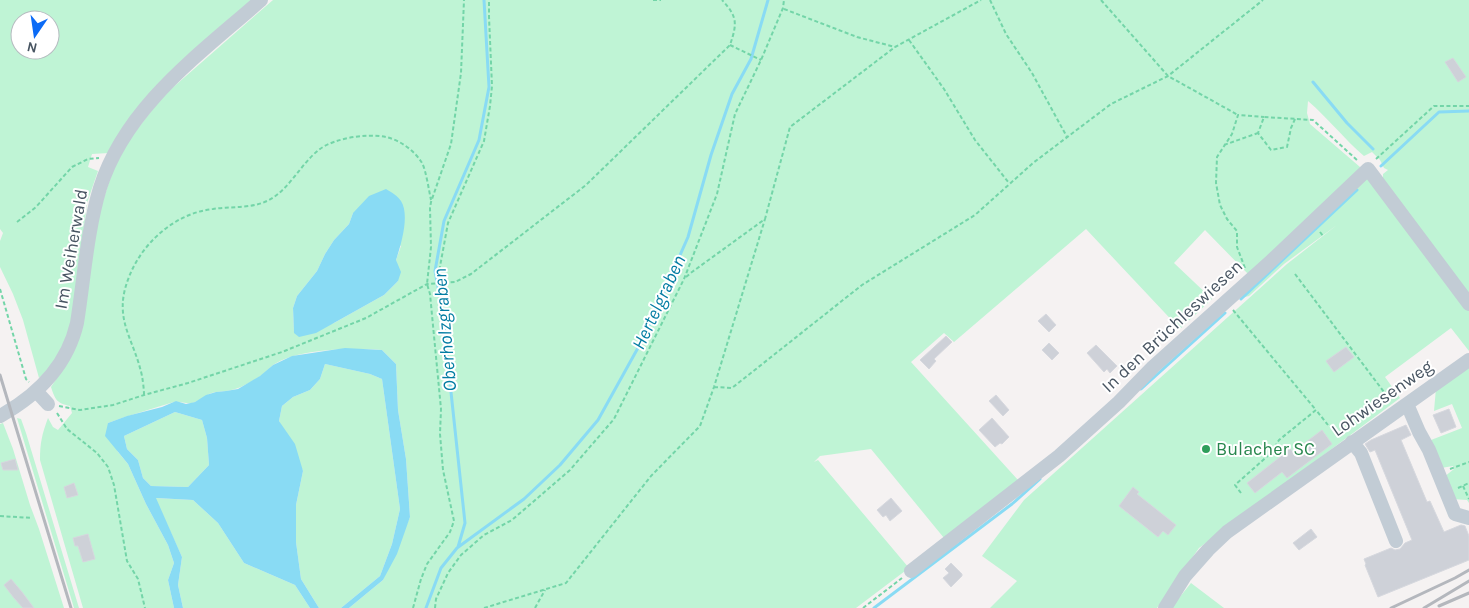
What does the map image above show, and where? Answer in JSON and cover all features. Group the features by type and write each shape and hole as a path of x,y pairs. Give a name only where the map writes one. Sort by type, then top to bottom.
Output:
{"street":[{"name":"Im Weiherwald","path":"0,416 37,392 55,371 70,345 75,334 96,205 101,187 119,146 134,122 155,96 261,0"},
{"name":"In den Brüchleswiesen","path":"911,571 1059,456 1119,402 1153,367 1269,263 1368,169"},
{"path":"1368,169 1469,304"},
{"name":"Lohwiesenweg","path":"1165,608 1185,576 1227,532 1469,360"},
{"path":"37,392 48,404"},
{"path":"1402,407 1416,425 1439,473 1455,514 1469,518"},
{"path":"1352,442 1361,453 1396,541"}],"path":[{"path":"431,202 451,144 461,73 464,0"},
{"path":"439,283 439,272 448,223 484,141 492,86 489,0"},
{"path":"654,0 661,0"},
{"path":"48,404 80,410 113,406 188,383 282,352 366,318 427,284 455,282 471,274 586,185 730,45 735,30 734,14 722,0"},
{"path":"435,608 436,599 448,573 461,555 484,535 512,520 570,470 614,419 684,279 717,194 736,114 783,8 784,0"},
{"path":"484,608 566,583 651,476 700,426 766,219 790,127 895,47 981,0"},
{"path":"990,0 1006,34 1032,73 1067,137"},
{"path":"1101,0 1168,76 1238,115 1313,120 1368,169 1375,160 1434,106 1469,106"},
{"path":"714,387 732,388 862,285 975,215 1034,162 1111,104 1168,76 1263,0"},
{"path":"783,8 857,37 895,47"},
{"path":"909,40 944,90 975,140 1010,184"},
{"path":"730,45 761,60"},
{"path":"1238,115 1232,134 1217,157 1216,183 1220,205 1227,219 1237,231 1237,247 1250,279"},
{"path":"1258,133 1264,117"},
{"path":"1258,133 1271,150 1287,147 1295,119"},
{"path":"1224,145 1258,133"},
{"path":"144,395 142,376 122,314 123,294 129,276 140,256 155,236 188,216 200,212 212,209 245,207 267,201 276,196 320,149 339,140 359,136 387,137 409,149 423,164 431,202 431,247 427,284 430,294 440,399 443,470 454,521 450,532 427,564 413,608"},
{"path":"17,222 36,207 72,167 88,159 99,158 112,161"},
{"path":"684,279 766,219"},
{"path":"1319,231 1324,236"},
{"path":"1295,274 1402,407"},
{"path":"0,289 26,379 37,392"},
{"path":"1226,302 1328,425"},
{"path":"48,404 60,417 67,429 97,453 108,467 114,486 127,561 138,579 145,608"},
{"path":"1241,493 1235,485 1271,453 1279,440 1316,410"},
{"path":"1439,473 1469,462"},
{"path":"1463,486 1469,500"},
{"path":"0,516 32,518"},
{"path":"862,608 911,571"},
{"path":"535,608 545,590"}],"green space":[{"path":"0,0 252,0 109,153 92,154 88,167 98,171 87,203 75,308 67,338 54,364 39,378 23,320 0,267 0,241 3,233 0,229"},
{"path":"273,0 1469,0 1469,295 1383,180 1383,174 1388,170 1384,168 1380,160 1372,152 1364,156 1308,101 1307,113 1310,124 1360,167 1469,310 1469,351 1451,328 1385,377 1400,398 1199,548 1157,608 990,608 1017,581 982,556 1024,500 1287,264 1337,225 1284,264 1249,296 1245,297 1242,294 1249,275 1205,230 1174,263 1212,299 1180,329 1086,229 954,342 944,333 911,362 1019,481 944,538 871,449 820,456 814,462 818,460 909,568 856,608 349,608 383,580 410,517 406,459 398,410 396,364 382,350 341,349 311,352 284,359 273,365 256,379 237,388 207,395 192,403 174,402 108,423 118,452 128,464 146,504 168,545 174,563 168,580 174,608 83,608 40,460 41,443 48,418 53,427 58,430 72,413 70,406 57,400 51,387 66,364 100,210 113,170 129,140 162,97","holes":["353,213 401,246 396,260 398,281 384,295 334,323 294,332 293,308 297,296 317,271 334,240 349,224"]},
{"path":"325,364 370,374 382,379 400,509 392,544 380,576 341,608 319,608 301,579 296,542 296,505 303,471 279,421 282,406 293,397 310,390 320,379"},
{"path":"1469,364 1469,503 1467,500 1452,499 1444,477 1454,469 1453,466 1441,468 1431,440 1462,428 1452,404 1434,411 1436,388"},
{"path":"175,412 202,420 207,438 209,465 188,487 151,486 143,478 138,460 127,449 124,436"},
{"path":"17,418 21,419 26,433 79,608 74,608"},
{"path":"3,423 64,608 0,608 0,424"},
{"path":"155,498 193,500 218,523 244,563 295,585 310,608 183,608 178,585 182,557"},
{"path":"1191,583 1224,608 1171,608"}],"water":[{"path":"386,189 400,199 405,214 404,230 396,260 401,272 398,281 384,295 316,333 299,337 294,333 293,308 297,296 317,271 334,240 349,224 353,213 369,196"},
{"path":"345,348 382,350 396,364 398,410 406,459 410,517 397,554 383,580 349,608 341,608 380,576 392,544 400,509 382,379 370,374 325,364 320,379 310,390 293,397 282,406 279,421 295,444 303,471 296,505 296,542 301,579 319,608 310,608 295,585 244,563 218,523 193,500 156,498 182,557 178,585 183,608 174,608 168,580 174,563 168,545 146,504 128,464 105,436 108,423 176,401 186,404 216,392 238,389 260,376 273,365 292,356","holes":["175,412 202,420 207,438 209,465 188,487 151,486 143,478 138,460 127,449 124,436"]}],"building":[{"path":"1453,58 1466,77 1458,82 1445,62"},
{"path":"1046,314 1056,325 1049,332 1038,321"},
{"path":"946,336 952,342 934,359 936,361 929,369 920,360"},
{"path":"1049,343 1059,353 1052,360 1042,350"},
{"path":"1096,345 1117,366 1110,373 1107,369 1104,372 1087,353"},
{"path":"1346,347 1354,357 1334,372 1326,361"},
{"path":"996,395 1009,410 1003,416 989,401"},
{"path":"1449,409 1456,427 1441,433 1433,415"},
{"path":"992,418 1009,437 1002,444 1000,443 995,447 979,430"},
{"path":"1406,425 1411,435 1401,440 1427,502 1430,501 1444,532 1461,525 1465,526 1469,536 1469,560 1378,597 1364,559 1391,548 1395,550 1400,549 1405,543 1412,540 1375,450 1370,452 1365,444"},
{"path":"1322,430 1332,444 1287,478 1282,472 1255,493 1247,483 1280,457 1277,453 1288,446 1293,452"},
{"path":"15,459 18,470 3,470 1,463"},
{"path":"74,483 78,495 67,498 64,487"},
{"path":"1133,487 1139,492 1137,494 1176,525 1168,535 1163,531 1158,537 1119,506"},
{"path":"891,498 902,511 890,521 886,515 883,517 877,510"},
{"path":"1311,529 1317,537 1299,550 1293,543"},
{"path":"88,534 95,559 83,562 78,546 75,546 73,538"},
{"path":"951,563 962,576 951,587 943,578 949,573 945,569"},
{"path":"11,579 34,608 23,608 14,598 4,585"}],"waterway":[{"name":"Oberholzgraben","path":"458,547 465,523 442,308 435,271 444,221 479,140 489,87 484,0"},
{"name":"Hertelgraben","path":"426,608 441,568 457,548 524,499 560,465 598,420 644,337 688,237 711,155 732,94 751,59 768,0"},
{"path":"1313,82 1347,123 1373,149"},
{"path":"1381,166 1439,112 1469,111"},
{"path":"1241,299 1357,190"},
{"path":"1141,389 1225,313"},
{"path":"874,608 1012,504 1040,479"}],"railway":[{"path":"0,375 71,608"},
{"path":"1391,608 1469,570"},
{"path":"1424,608 1469,581"},
{"path":"1439,606 1469,593"}],"place":[{"name":"Bulacher SC","path":"1206,449"}]}
